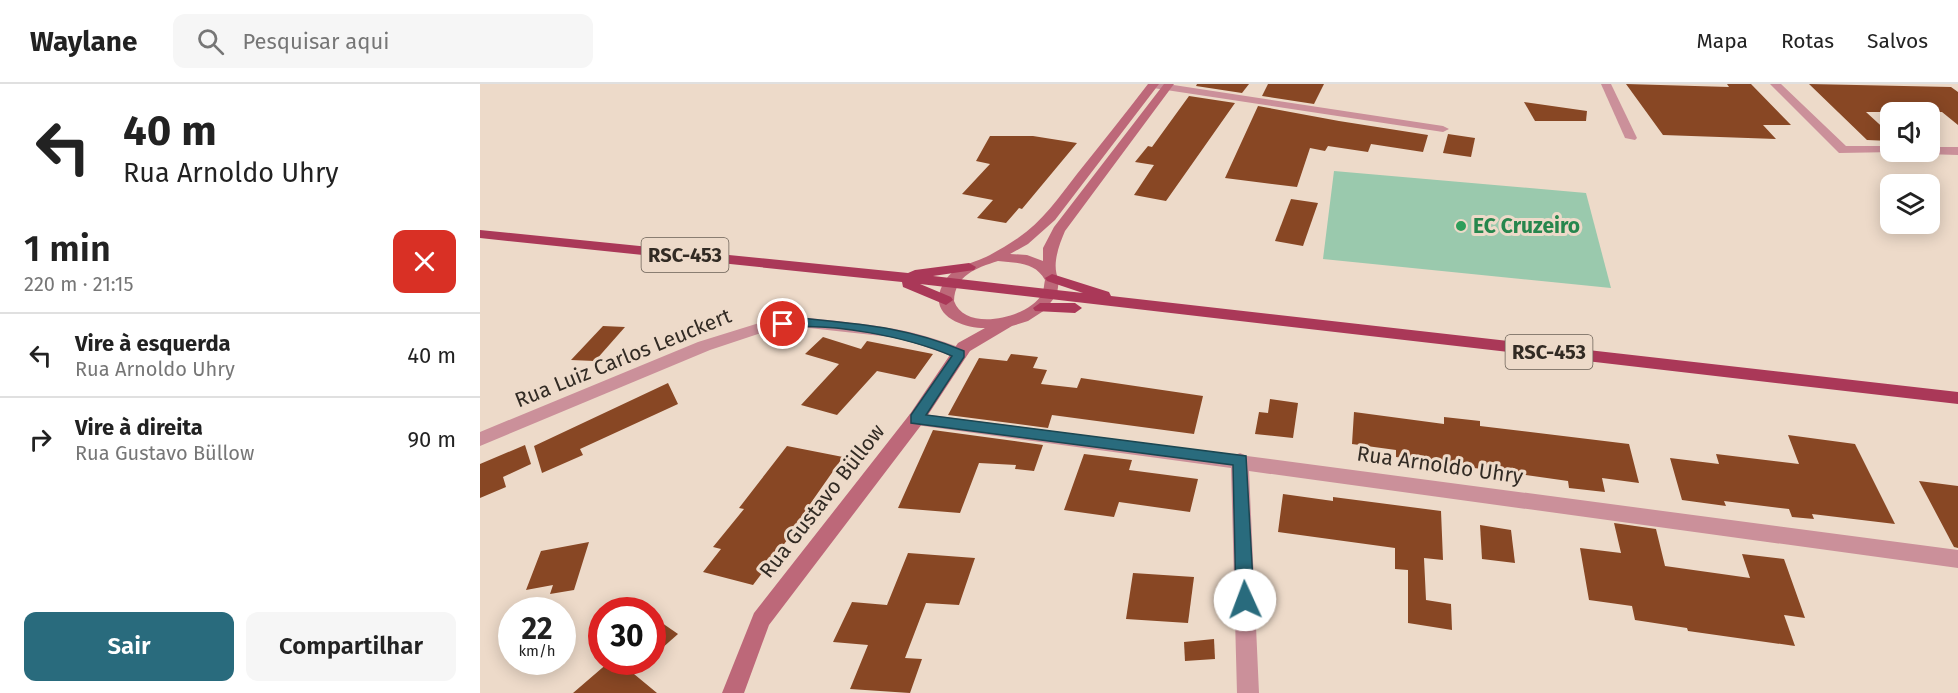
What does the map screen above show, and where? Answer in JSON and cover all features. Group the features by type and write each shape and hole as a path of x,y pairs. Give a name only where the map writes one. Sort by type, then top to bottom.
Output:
{"highway":[{"name":"RSC-453","path":"480,234 949,284 1045,302"},
{"path":"890,277 969,267"},
{"path":"1051,275 1139,307"},
{"path":"890,277 946,300"},
{"path":"1045,302 1139,307"},
{"name":"RSC-453","path":"1139,307 1958,398"}],"main road":[{"path":"962,350 956,316 946,300 949,284 969,267 992,259 1023,241 1050,217 1153,84"},
{"path":"1045,302 1054,283 1051,275 1050,248 1059,230 1168,85"},
{"path":"992,259 1026,258 1040,264 1051,275"},
{"name":"Rua Gustavo Büllow","path":"733,693 761,620 916,419 962,350 1005,324 1024,318 1045,302"},
{"path":"956,316 967,322 985,325 1005,324"}],"street":[{"path":"1153,84 1443,129"},
{"path":"1606,84 1631,138"},
{"path":"1775,84 1843,150 1880,150"},
{"path":"1940,151 1958,151"},
{"name":"Rua Luiz Carlos Leuckert","path":"480,439 704,346 766,326 800,322 900,333 962,350"},
{"name":"Rua Arnoldo Uhry","path":"916,419 1240,460 1958,559"},
{"path":"1240,460 1248,693"}],"green space":[{"name":"EC Cruzeiro","path":"1334,171 1586,193 1611,288 1323,259"}],"building":[{"path":"1197,84 1249,84 1242,93 1196,86"},
{"path":"1268,84 1324,84 1314,104 1262,96"},
{"path":"1626,84 1729,87 1727,84 1751,84 1791,125 1763,125 1776,139 1663,135"},
{"path":"1809,84 1951,87 1958,92 1958,125 1940,112 1940,102 1880,102 1880,112 1866,112 1880,125 1880,141 1867,140"},
{"path":"1189,96 1235,103 1166,201 1134,195 1154,165 1135,162 1148,146 1152,147"},
{"path":"1524,102 1587,111 1586,121 1535,121"},
{"path":"1258,106 1428,135 1423,152 1371,144 1368,152 1328,146 1325,151 1310,148 1297,187 1225,178"},
{"path":"1448,134 1475,138 1471,157 1443,153"},
{"path":"990,136 1033,136 1077,143 1022,209 1019,208 1006,223 977,218 993,200 962,194 990,164 976,161"},
{"path":"1291,199 1318,203 1303,246 1275,241"},
{"path":"603,326 625,327 595,361 571,360"},
{"path":"823,337 861,349 867,341 933,354 915,379 877,371 837,415 801,405 839,364 805,354"},
{"path":"1011,354 1038,357 1033,368 1047,370 1041,384 1077,388 1081,378 1203,396 1194,434 1052,415 1048,428 948,415 979,358 1007,361"},
{"path":"668,383 678,404 580,449 583,455 542,473 534,446"},
{"path":"1270,399 1298,403 1293,438 1255,434 1259,412 1268,413"},
{"path":"1354,412 1444,424 1444,417 1480,421 1480,426 1629,444 1639,483 1602,478 1605,492 1569,488 1568,481 1396,457 1396,450 1352,444"},
{"path":"933,430 1043,445 1034,471 1015,469 1016,465 979,463 960,513 898,508"},
{"path":"1788,435 1855,444 1895,524 1812,514 1814,519 1792,517 1789,509 1724,501 1726,506 1682,500 1670,458 1719,464 1716,454 1799,464"},
{"path":"525,445 531,464 503,477 506,487 480,498 480,464"},
{"path":"787,446 843,457 794,527 797,527 753,585 703,572 721,549 713,547 744,509 739,508"},
{"path":"1084,454 1132,460 1129,470 1198,479 1190,512 1119,502 1114,517 1064,510"},
{"path":"1919,481 1958,486 1958,548 1954,547"},
{"path":"1283,494 1333,501 1333,497 1441,511 1443,560 1424,558 1426,600 1451,604 1452,630 1408,623 1408,570 1395,569 1395,548 1278,532"},
{"path":"1614,523 1656,529 1665,566 1750,578 1742,554 1784,559 1805,618 1784,615 1795,646 1688,631 1687,628 1635,620 1632,606 1589,600 1580,548 1621,553"},
{"path":"1480,525 1511,530 1515,563 1482,559"},
{"path":"589,542 574,590 550,594 553,585 526,590 541,551"},
{"path":"908,553 975,558 959,605 926,603 905,658 922,659 910,693 850,689 868,645 833,642 852,602 887,605"},
{"path":"1133,573 1194,577 1188,623 1126,619"},
{"path":"666,626 678,634 666,645"},
{"path":"1214,639 1215,659 1185,661 1184,642"},
{"path":"594,675 635,675 657,693 573,693"}],"place":[{"name":"EC Cruzeiro","path":"1461,226"}],"route":[{"path":"783,324 800,322 900,333 929,341 960,354 916,419 1240,460 1245,600"}]}
